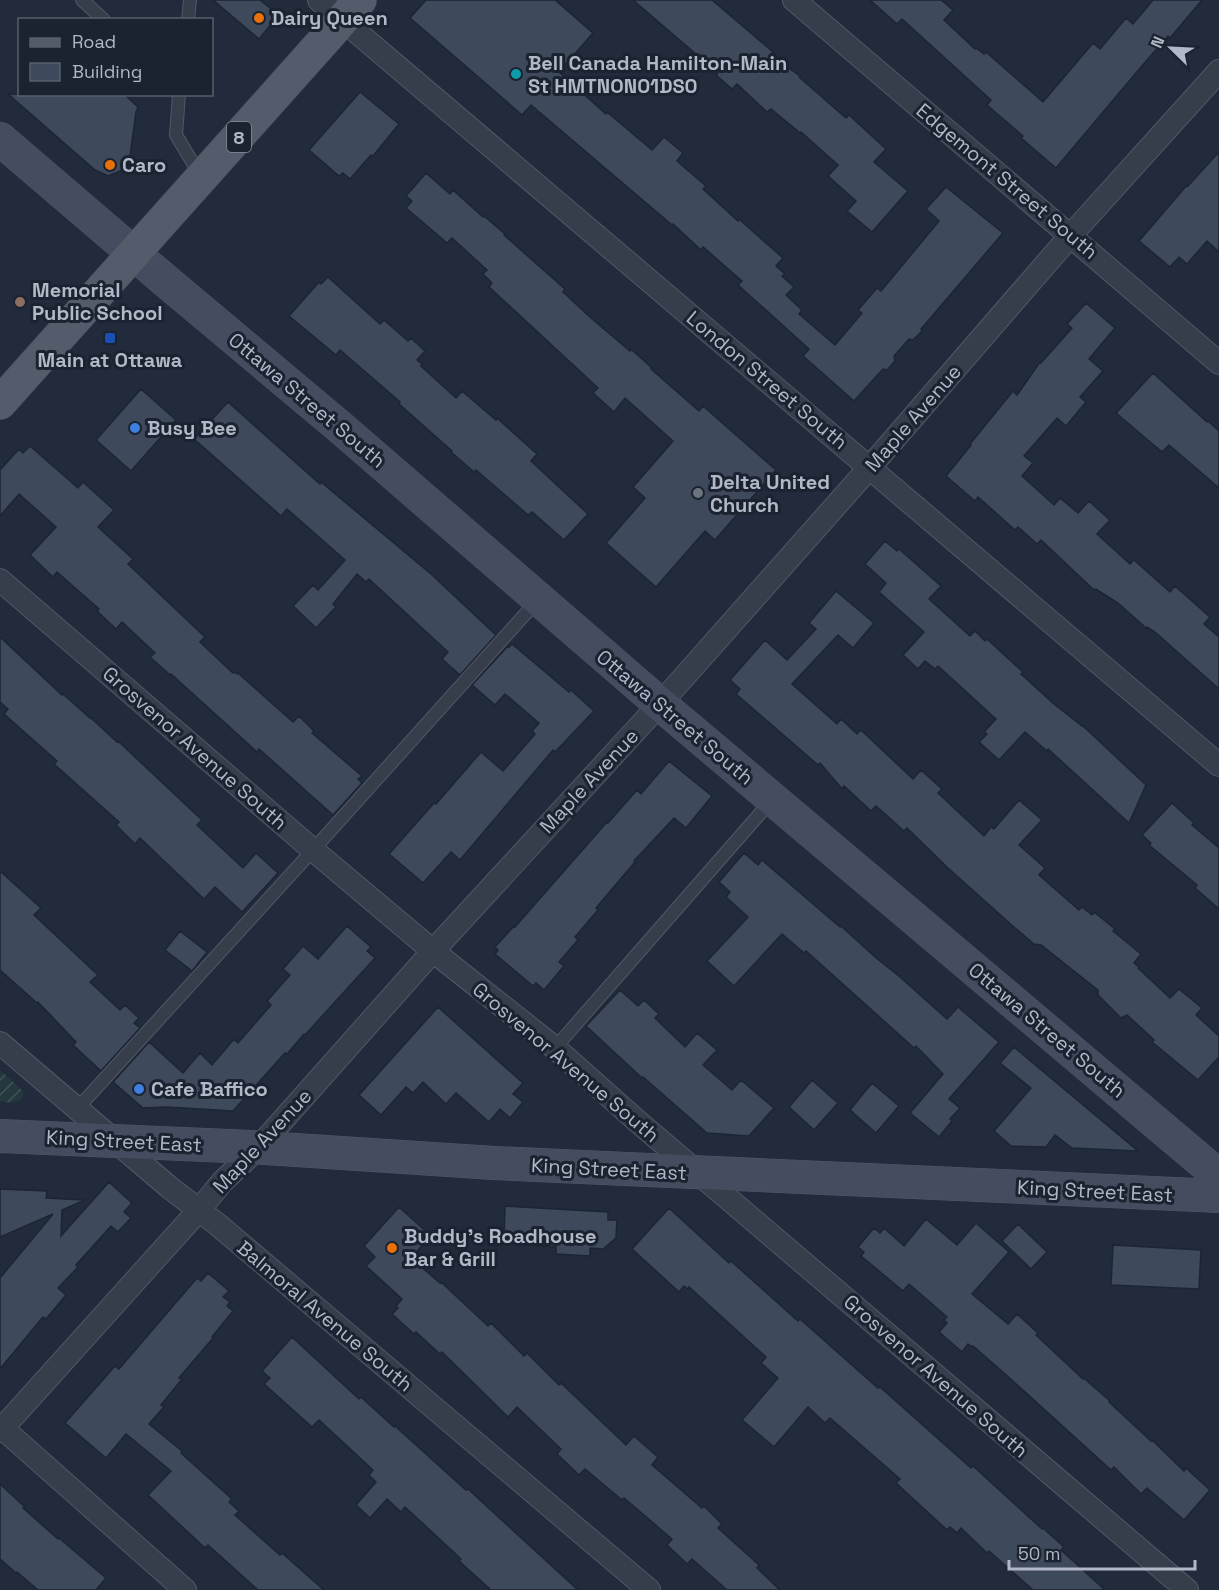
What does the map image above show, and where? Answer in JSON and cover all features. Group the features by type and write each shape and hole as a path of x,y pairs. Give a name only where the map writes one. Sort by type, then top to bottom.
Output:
{"main road":[{"name":"8","path":"0,403 202,179 340,7"},
{"name":"Ottawa Street South","path":"0,139 341,428 660,704 1219,1176"},
{"name":"King Street East","path":"0,1136 113,1140 494,1163 1219,1196"}],"street":[{"name":"Edgemont Street South","path":"794,0 1219,363"},
{"name":"London Street South","path":"340,7 870,468 1219,765"},
{"name":"Maple Avenue","path":"1,1428 222,1182 258,1148 433,951 660,704 1219,71"},
{"name":"Grosvenor Avenue South","path":"0,580 433,951 555,1048 636,1120 1187,1590"},
{"name":"Balmoral Avenue South","path":"0,1043 649,1590"},
{"path":"1,1428 185,1590"}],"lane":[{"path":"82,0 103,18"},
{"path":"188,18 190,0"},
{"path":"179,96 176,135 202,179"},
{"path":"77,1109 538,600"},
{"path":"555,1048 772,799"}],"green space":[{"path":"0,1070 23,1091 21,1100 11,1103 0,1101"}],"building":[{"path":"213,0 260,0 279,15 259,39"},
{"path":"426,0 555,0 593,33 559,72 606,114 607,112 652,150 664,137 683,153 677,161 706,186 703,189 783,258 776,266 785,274 782,276 794,287 786,295 802,310 799,314 835,345 862,313 858,310 877,288 881,291 939,221 926,209 946,187 1003,233 921,329 922,331 913,340 909,339 894,356 895,361 887,370 883,369 854,401 803,356 809,349 738,285 742,281 703,247 701,250 531,105 522,115 410,18"},
{"path":"633,0 712,0 773,52 770,55 800,76 846,118 849,115 886,149 874,162 908,191 872,232 847,211 856,201 828,176 838,165 771,109 767,112 737,84 732,89 716,75 718,73"},
{"path":"870,0 941,0 953,10 944,20 975,49 984,54 986,52 1043,102 1093,43 1100,49 1126,18 1133,24 1153,0 1202,0 1170,38 1168,36 1141,67 1056,168 987,105 991,100 902,19 897,24"},
{"path":"360,92 399,124 373,156 371,155 350,179 343,173 339,176 309,150"},
{"path":"8,94 18,94 18,96 126,96 138,107 130,156 123,170 108,176 95,170"},
{"path":"1219,152 1219,252 1207,241 1187,264 1179,257 1170,267 1139,241"},
{"path":"426,173 450,194 453,190 505,234 565,289 563,292 591,318 630,351 631,349 699,411 703,406 776,470 715,540 705,531 656,587 606,543 645,498 633,487 673,441 625,398 614,412 593,393 598,388 489,287 492,283 483,274 487,270 452,238 447,243 406,208 412,201 406,196"},
{"path":"328,277 380,324 384,320 408,341 411,338 425,351 417,360 456,398 462,391 496,420 497,418 537,454 531,461 588,514 564,540 532,512 528,515 476,470 474,472 399,404 400,402 340,350 336,355 289,316 319,282 321,284"},
{"path":"1086,303 1115,328 1089,359 1103,371 1080,397 1086,402 1066,426 1057,418 1024,456 1033,463 1022,476 1054,505 1060,498 1078,513 1089,501 1110,520 1097,534 1130,564 1134,560 1170,592 1175,586 1210,617 1204,624 1219,637 1219,689 1155,632 1146,628 1118,603 1096,589 1094,590 1041,540 1037,544 1018,527 1015,530 978,497 975,501 946,476 1013,391 1017,395 1040,362 1072,328 1067,324"},
{"path":"1153,373 1219,431 1219,488 1169,445 1162,452 1116,413"},
{"path":"141,389 176,420 131,471 96,440"},
{"path":"228,402 320,484 321,482 431,574 496,635 460,675 442,659 448,652 369,579 366,582 357,574 333,604 336,607 316,628 293,606 313,585 318,590 345,560 287,509 281,516 194,439"},
{"path":"30,446 78,488 83,482 114,510 98,527 133,559 128,564 205,637 200,642 233,673 238,673 293,722 299,716 314,731 312,733 362,776 358,779 362,783 333,815 259,749 257,752 150,657 155,653 122,622 116,629 97,611 99,609 57,572 53,577 30,555 56,527 19,494 0,516 0,470 19,449 23,453"},
{"path":"885,541 897,551 899,549 941,586 929,599 970,636 975,631 985,641 987,639 1023,672 1021,674 1054,704 1082,725 1146,785 1129,823 1048,749 1047,751 1025,732 999,760 979,742 987,734 984,732 996,719 938,666 935,669 925,661 918,669 903,655 924,632 879,592 886,583 865,564"},
{"path":"836,591 874,623 853,648 838,635 792,684 837,724 841,719 857,734 861,730 913,779 921,770 942,789 938,793 984,836 991,827 994,829 1019,800 1042,820 1019,845 1045,868 1039,875 1079,910 1082,907 1092,915 1094,912 1115,929 1113,931 1141,954 1134,963 1138,968 1170,998 1179,989 1202,1008 1196,1015 1219,1036 1219,1057 1198,1080 1152,1042 1154,1040 1127,1015 1121,1018 1098,995 1098,990 1041,945 1034,944 1015,928 907,828 904,831 876,806 871,811 844,786 842,789 820,763 818,765 736,694 740,689 730,680 765,640 787,660 816,629 809,623"},
{"path":"0,637 62,695 118,741 202,820 197,825 243,868 256,853 278,873 242,912 215,887 204,899 140,838 135,844 116,825 119,822 54,764 57,761 4,714 8,709 0,702"},
{"path":"512,644 594,711 555,752 553,750 460,860 451,852 423,883 389,854 481,752 503,771 535,734 532,731 539,723 505,694 495,705 472,685"},
{"path":"669,761 712,796 686,828 674,818 634,861 596,908 598,910 575,937 578,940 559,962 564,966 544,990 536,983 533,986 495,954 498,950 495,947 607,822 637,790 641,794"},
{"path":"1172,803 1194,823 1192,825 1219,848 1219,909 1195,888 1197,885 1149,845 1151,843 1142,835"},
{"path":"744,853 758,865 762,860 947,1019 958,1007 999,1042 949,1099 960,1108 939,1137 910,1113 943,1074 916,1046 914,1048 806,951 804,953 782,934 734,986 707,961 748,917 726,897 730,892 719,882"},
{"path":"0,871 41,908 34,915 98,975 90,982 120,1010 125,1005 139,1018 134,1023 140,1028 101,1071 73,1045 76,1042 38,1002 0,970"},
{"path":"347,926 371,947 367,951 375,958 233,1111 143,1108 113,1082 149,1042 183,1073 200,1053 212,1065 234,1039 238,1043 271,1005 267,1001 290,975 283,969 303,946 318,959"},
{"path":"180,931 207,952 192,971 165,950"},
{"path":"620,990 638,1006 644,1000 659,1014 655,1018 685,1047 697,1033 717,1050 703,1065 732,1090 741,1080 774,1108 749,1136 707,1133 642,1078 586,1026"},
{"path":"438,1007 523,1083 513,1094 523,1102 510,1118 500,1109 489,1122 456,1093 446,1104 423,1082 413,1093 406,1087 381,1115 359,1095"},
{"path":"1014,1047 1138,1151 1072,1148 1055,1135 1046,1147 1011,1146 994,1131 1031,1088 1000,1063"},
{"path":"812,1080 838,1103 814,1130 789,1107"},
{"path":"872,1083 899,1106 876,1133 850,1110"},
{"path":"109,1182 132,1203 124,1212 131,1218 118,1232 111,1226 76,1265 78,1267 58,1288 66,1295 46,1319 43,1317 0,1369 0,1278 53,1214 0,1237 0,1189 47,1191 46,1198 85,1200 62,1210 61,1236"},
{"path":"505,1206 608,1212 608,1220 617,1220 616,1238 603,1249 590,1248 590,1256 556,1254 556,1247 504,1243"},
{"path":"399,1207 431,1236 411,1258 441,1282 488,1326 491,1323 524,1356 527,1353 626,1445 634,1436 658,1457 652,1465 702,1508 704,1506 722,1524 718,1528 759,1565 757,1568 780,1590 727,1590 692,1559 687,1564 667,1545 672,1539 624,1498 622,1500 585,1469 579,1475 557,1454 561,1449 517,1407 508,1417 442,1352 440,1354 392,1314 402,1299 366,1266 375,1257 364,1246"},
{"path":"669,1208 729,1263 731,1261 798,1321 800,1319 971,1468 973,1466 1064,1547 1061,1550 1105,1590 1033,1590 989,1551 987,1553 961,1528 957,1533 950,1527 947,1530 896,1483 900,1479 830,1418 825,1423 808,1407 774,1447 742,1420 778,1378 761,1363 766,1357 689,1287 688,1289 684,1286 679,1292 632,1249"},
{"path":"926,1219 957,1245 976,1223 1009,1252 972,1294 1008,1324 1017,1314 1083,1379 1110,1401 1184,1471 1186,1468 1210,1490 1184,1520 1147,1488 1141,1494 1114,1467 1111,1470 973,1346 968,1344 962,1352 939,1332 947,1323 944,1320 947,1317 909,1284 903,1291 861,1256 864,1252 858,1247 874,1228 880,1233 884,1228 904,1246"},
{"path":"1018,1224 1047,1252 1031,1269 1002,1241"},
{"path":"1113,1245 1201,1250 1199,1289 1111,1285"},
{"path":"208,1273 229,1291 223,1297 230,1302 227,1306 233,1311 179,1378 182,1379 161,1405 164,1407 149,1424 182,1451 181,1453 232,1499 229,1502 239,1511 235,1515 324,1590 258,1590 208,1545 205,1548 148,1495 171,1471 126,1434 106,1458 65,1423 115,1366 119,1369 197,1278 201,1281"},
{"path":"292,1337 359,1399 361,1397 466,1490 468,1489 578,1590 491,1590 405,1507 401,1512 387,1499 370,1518 356,1505 376,1482 369,1475 373,1470 319,1420 312,1427 264,1384 270,1378 262,1371"},
{"path":"0,1484 25,1507 23,1508 106,1578 96,1590 38,1590 0,1559"}],"place":[{"name":"Dairy Queen","path":"259,18"},
{"name":"Bell Canada Hamilton-Main St HMTNON01DS0","path":"516,74"},
{"name":"Caro","path":"110,165"},
{"name":"Memorial Public School","path":"20,302"},
{"name":"Main at Ottawa","path":"110,338"},
{"name":"Busy Bee","path":"135,428"},
{"name":"Delta United Church","path":"698,493"},
{"name":"Cafe Baffico","path":"139,1089"},
{"name":"Buddy's Roadhouse Bar & Grill","path":"392,1248"}]}
